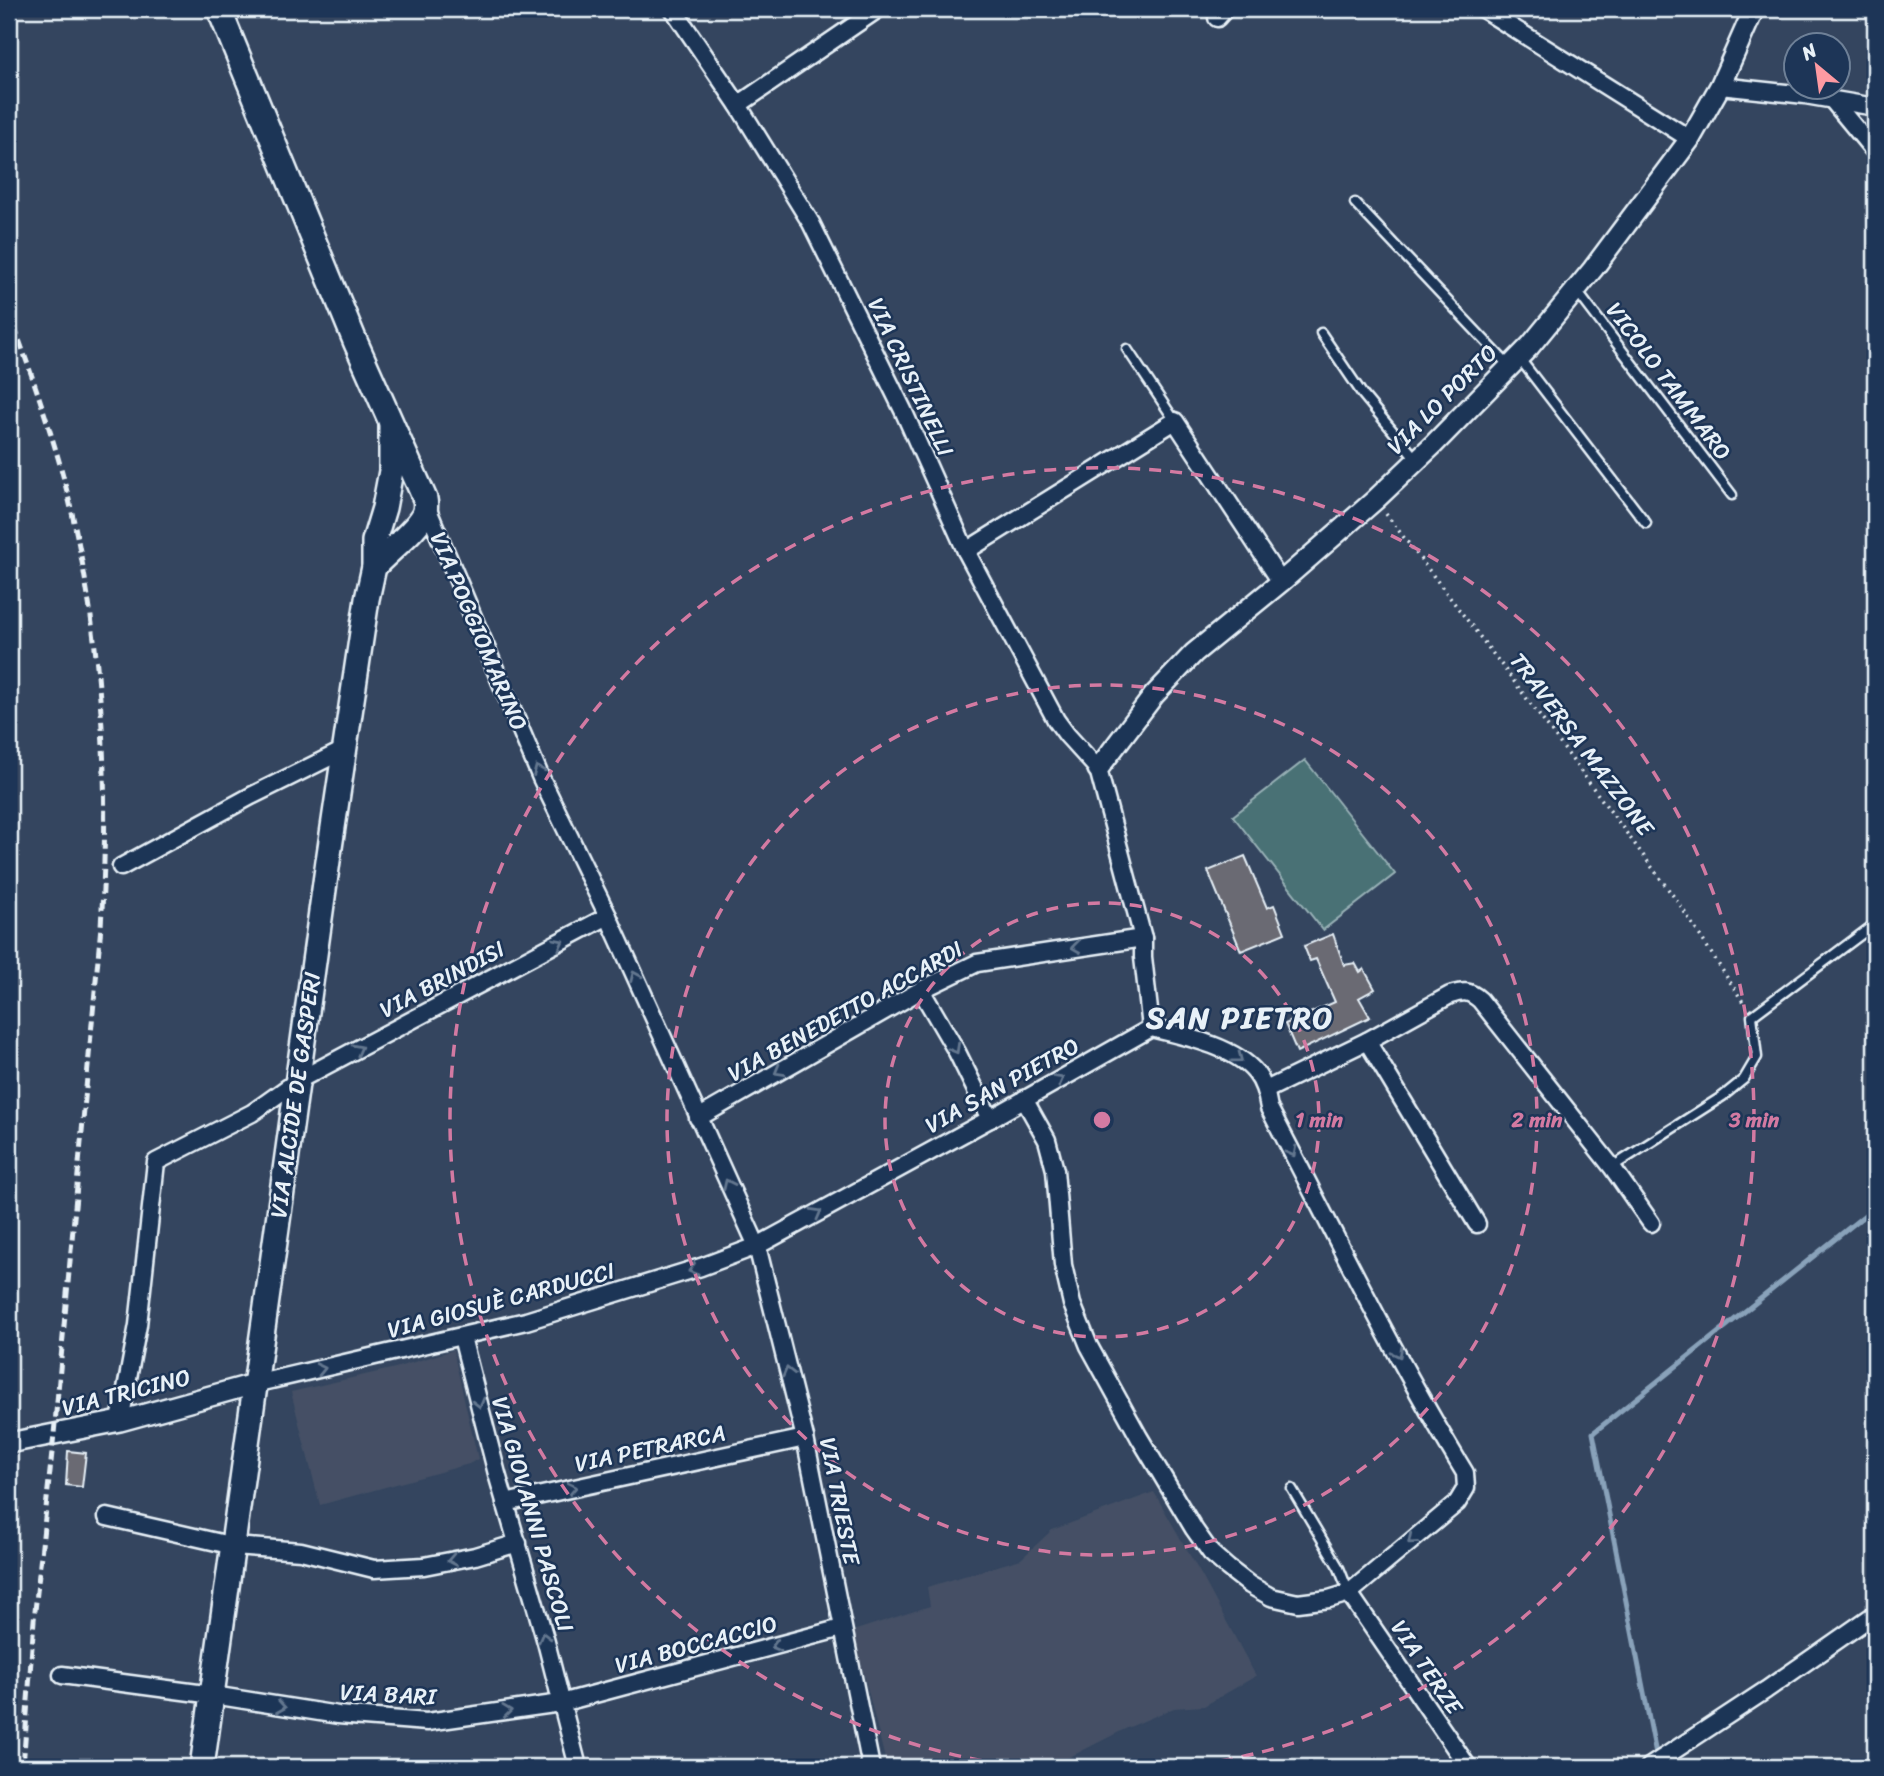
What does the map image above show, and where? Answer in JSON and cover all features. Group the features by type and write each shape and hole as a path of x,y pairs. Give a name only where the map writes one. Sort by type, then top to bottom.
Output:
{"main road":[{"name":"VIA POGGIOMARINO","path":"219,9 424,499"},
{"name":"VIA ALCIDE DE GASPERI","path":"202,1767 344,751 374,566 374,541 386,500 392,457 391,425"},
{"path":"374,566 414,528 422,517 424,499 410,481 398,483 386,500 389,525 393,530 414,528"}],"street":[{"name":"VIA CRISTINELLI","path":"673,9 738,105 811,223 903,410 966,551 1056,720 1098,769"},
{"path":"738,105 878,9"},
{"path":"1483,9 1690,139"},
{"name":"VIA LO PORTO","path":"1098,769 1154,695 1194,653 1282,582 1375,500 1514,362 1576,290 1690,139 1720,86 1754,9"},
{"path":"1720,86 1783,93"},
{"path":"1834,102 1875,152"},
{"path":"1840,102 1875,107"},
{"path":"966,551 1175,421 1282,582"},
{"name":"VIA POGGIOMARINO","path":"424,499 541,778 608,916 757,1246"},
{"path":"121,867 251,796 344,751"},
{"path":"1024,1099 1046,1140 1055,1170 1063,1265 1072,1304 1089,1346 1194,1529 1211,1553 1228,1569 1271,1597 1298,1604 1329,1599 1349,1593 1457,1503 1466,1488 1465,1473 1397,1351 1269,1108 1266,1090 1255,1072 1229,1051 1151,1028 1143,938 1098,769"},
{"name":"VIA BRINDISI","path":"120,1420 138,1325 156,1162 252,1113 298,1081 608,916"},
{"name":"VIA BENEDETTO ACCARDI","path":"698,1118 921,990 977,962 1143,938"},
{"path":"921,990 957,1052 990,1119"},
{"path":"1266,1090 1367,1041 1450,995 1465,990 1474,994 1612,1167 1651,1223"},
{"name":"VIA SAN PIETRO","path":"757,1246 1151,1028"},
{"path":"1367,1041 1477,1224"},
{"name":"VIA GIOSUÈ CARDUCCI","path":"254,1384 526,1321 701,1267 757,1246"},
{"name":"VIA TRIESTE","path":"757,1246 805,1438 871,1767"},
{"name":"VIA GIOVANNI PASCOLI","path":"462,1337 578,1767"},
{"name":"VIA TRICINO","path":"9,1443 120,1420 254,1384"},
{"name":"VIA PETRARCA","path":"505,1503 805,1438"},
{"path":"107,1517 234,1546 301,1551 374,1569 424,1566 475,1556 518,1543"},
{"name":"VIA TERZE","path":"1349,1593 1468,1767"},
{"path":"1649,1767 1875,1614"},
{"name":"VIA BOCCACCIO","path":"561,1703 842,1628"},
{"name":"VIA BARI","path":"62,1675 338,1715 427,1721 561,1703"}],"lane":[{"path":"1355,203 1514,362 1646,523"},
{"name":"VICOLO TAMMARO","path":"1576,290 1732,495"},
{"path":"1321,333 1363,395 1418,460"},
{"path":"1127,349 1175,421"},
{"path":"1612,1167 1723,1096 1744,1079 1757,1057 1752,1016 1875,924"},
{"path":"1292,1489 1339,1568 1349,1593"}],"path":[{"name":"TRAVERSA MAZZONE","path":"1375,500 1680,905 1752,1016"}],"shaded area":[{"path":"453,1350 478,1459 469,1464 320,1505 291,1392 395,1368"},
{"path":"1154,1492 1256,1676 1204,1706 1174,1708 1050,1767 887,1767 853,1631 930,1606 927,1587 1021,1559 1052,1530"}],"green space":[{"path":"1305,760 1395,874 1323,930 1233,816"}],"building":[{"path":"1245,856 1267,908 1274,905 1285,933 1241,951 1208,871"},
{"path":"1333,934 1344,965 1355,963 1360,972 1364,969 1375,989 1359,998 1370,1017 1297,1052 1285,1024 1335,1002 1316,959 1310,961 1304,946"},
{"path":"68,1451 86,1453 82,1487 66,1485"}],"waterway":[{"path":"1657,1759 1593,1433 1875,1207"}],"railway":[{"path":"9,312 61,468 86,581 100,696 105,810 101,926 34,1620 23,1767"}],"district":[{"name":"SAN PIETRO","path":"1240,1018"}]}
